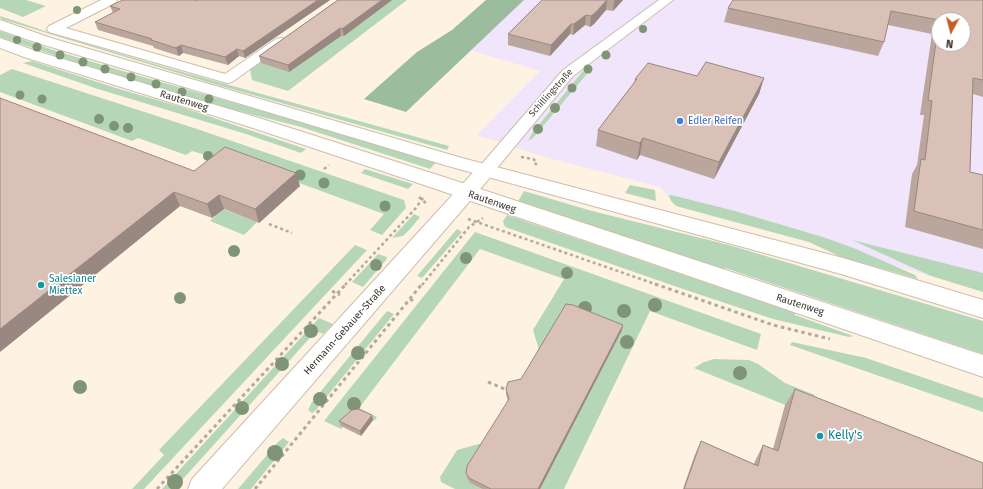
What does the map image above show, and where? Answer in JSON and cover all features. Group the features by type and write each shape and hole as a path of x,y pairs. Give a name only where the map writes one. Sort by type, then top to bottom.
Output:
{"main road":[{"name":"Rautenweg","path":"0,25 46,41 486,170 843,266 983,309"},
{"name":"Rautenweg","path":"0,43 30,54 253,122 983,366"},
{"name":"Hermann-Gebauer-Straße","path":"203,489 486,170"}],"street":[{"path":"111,0 54,29 226,79 290,35"},
{"name":"Schillingstraße","path":"486,170 568,72 667,0"}],"path":[{"path":"527,158 537,162 534,166"},
{"path":"157,489 339,294 415,209 422,199 425,204 429,205"},
{"path":"465,218 773,325 833,339"},
{"path":"254,489 469,227 476,222"},
{"path":"268,224 292,233"},
{"path":"332,292 339,294"},
{"path":"410,299 415,302"},
{"path":"488,382 507,390"}],"shaded area":[{"path":"524,0 983,0 983,290 676,206 660,187 545,157 477,135 540,71 470,50"}],"green space":[{"path":"0,0 26,0 46,6 23,17 0,8"},
{"path":"349,0 407,0 288,91 252,80 250,69"},
{"path":"486,0 524,0 406,112 364,99 417,52 452,30"},
{"path":"0,16 54,34 168,68 449,146 447,150 214,84 1,19"},
{"path":"0,31 53,50 126,72 437,161 430,169 301,127 123,78 0,37"},
{"path":"32,61 181,107 306,149 301,153 246,134 98,89 23,63"},
{"path":"12,69 197,129 404,200 406,208 382,235 370,230 384,214 299,183 192,151 186,155 138,138 132,141 0,92 0,75"},
{"path":"591,69 533,138 528,141 533,132 583,71"},
{"path":"365,169 413,184 408,189 361,173"},
{"path":"630,185 655,190 656,201 625,193"},
{"path":"524,191 592,211 729,245 983,321 983,354 725,268 724,271 517,203"},
{"path":"671,195 735,211 826,238 856,249 915,275 918,279 856,261 852,262 809,242 676,206 671,201 669,196"},
{"path":"223,209 257,222 244,235 210,221"},
{"path":"414,214 420,217 411,228 403,236 392,238"},
{"path":"507,215 795,313 795,315 853,336 849,337 773,319 505,227 503,221"},
{"path":"457,229 462,232 422,278 417,276"},
{"path":"475,232 761,334 757,350 650,311 564,489 540,489 619,335 619,331 540,353 533,330 564,279 480,249 359,408 377,417 374,421 355,412 341,429 324,421"},
{"path":"852,240 983,273 983,292 931,276"},
{"path":"355,245 367,250 144,489 132,489 164,455 159,450"},
{"path":"378,254 387,257 386,260 363,287 352,282"},
{"path":"387,311 394,314 315,411 312,413 308,410 312,402"},
{"path":"319,318 333,324 323,334 316,331 174,489 162,489"},
{"path":"792,342 866,358 983,398 983,412 790,345"},
{"path":"714,359 749,360 758,364 785,383 815,395 810,415 694,368 704,362"},
{"path":"283,438 289,442 251,489 238,489 278,442"},
{"path":"486,442 470,483 482,489 455,489 441,482 440,477 457,450"}],"building":[{"path":"123,0 318,0 243,51 237,49 225,57 181,45 176,48 151,40 152,39 95,22 120,9 110,6"},
{"path":"338,0 382,0 288,65 259,56"},
{"path":"542,0 607,0 591,16 586,15 574,24 571,24 551,45 508,34"},
{"path":"733,0 983,0 983,80 973,78 970,172 983,175 983,230 914,211 921,159 925,160 932,101 928,100 935,52 971,52 971,12 931,12 931,18 891,11 884,42 728,8"},
{"name":"Edler Reifen","path":"706,62 764,78 719,162 643,138 640,143 598,130 648,63 697,76"},
{"name":"Salesianer Miettex","path":"0,98 194,171 225,147 296,173 255,209 219,195 207,204 174,192 0,329"},
{"path":"566,304 573,305 623,325 538,489 491,489 469,478 466,473 467,466 509,399 506,389 508,382 521,379"},
{"name":"Kelly's","path":"795,389 983,463 983,489 684,489 701,441 758,466 763,445 778,451"},
{"path":"358,409 372,415 360,431 339,421 352,410"}],"place":[{"name":"Edler Reifen","path":"680,121"},
{"name":"Salesianer Miettex","path":"41,285"},
{"name":"Kelly's","path":"820,436"}]}
